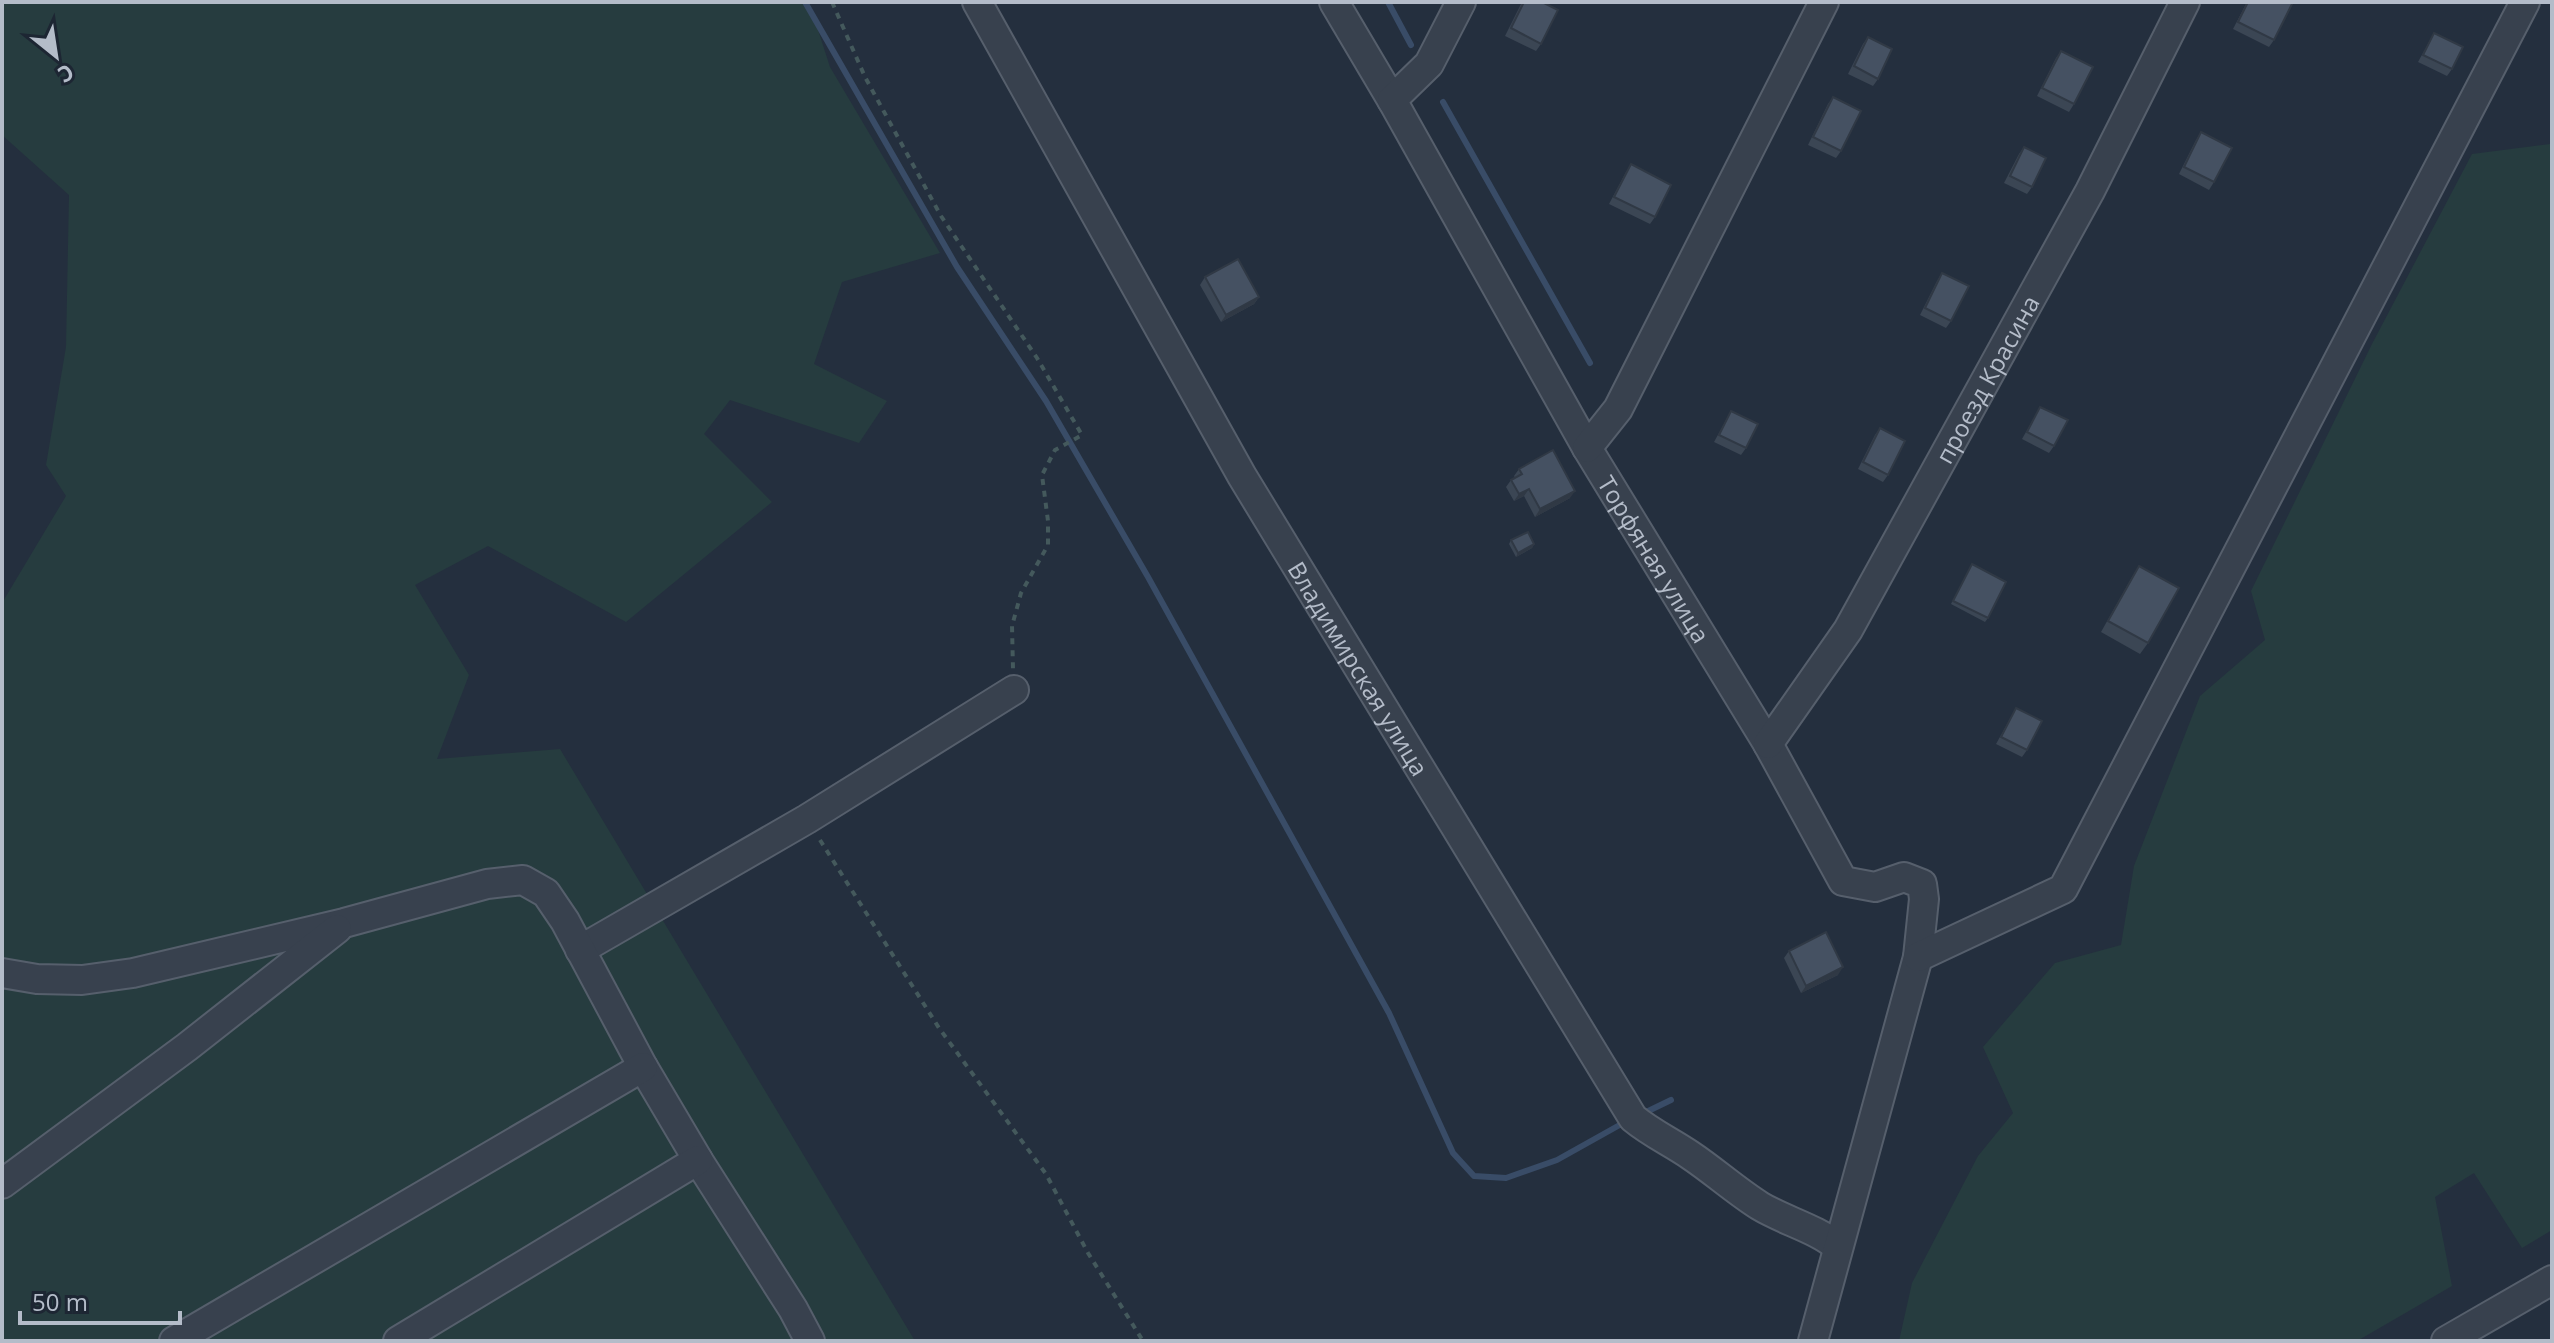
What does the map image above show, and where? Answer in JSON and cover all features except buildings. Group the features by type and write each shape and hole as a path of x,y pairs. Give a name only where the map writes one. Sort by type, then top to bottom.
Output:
{"street":[{"name":"Владимирская улица","path":"977,2 1242,476 1633,1118 1648,1131 1689,1154 1759,1206 1824,1235 1837,1246"},
{"name":"Торфяная улица","path":"1334,2 1587,448 1768,744 1843,881 1875,887 1904,877 1922,884 1924,899 1918,957"},
{"path":"1392,100 1429,64 1461,2"},
{"path":"1587,448 1618,409 1824,2"},
{"name":"проезд Красина","path":"1768,744 1848,630 2090,191 2185,2"},
{"path":"1813,1341 1918,957 2063,889 2525,2"},
{"path":"580,950 807,819 1014,690"},
{"path":"2,973 37,979 82,980 133,973 344,923 487,884 523,880 546,893 565,921 643,1067 810,1341"},
{"path":"2,1184 187,1047 344,923"},
{"path":"174,1341 643,1067"},
{"path":"398,1341 698,1160"},
{"path":"2446,1341 2552,1280"}],"path":[{"path":"832,2 865,77 941,216 1037,358 1082,435 1055,450 1042,475 1048,545 1021,593 1012,626 1014,690"},
{"path":"807,819 939,1028 1046,1174 1088,1253 1143,1341"}],"green space":[{"path":"2,2 809,2 830,67 940,253 842,282 814,364 887,401 859,443 730,400 704,434 772,502 626,622 488,546 415,585 469,675 437,759 560,749 915,1341 2,1341 2,603 66,496 46,465 66,347 69,195 2,135"},
{"path":"2550,144 2552,1230 2522,1248 2474,1173 2435,1197 2452,1286 2357,1341 1899,1341 1912,1283 1978,1156 2013,1113 1983,1047 2055,963 2121,945 2134,866 2200,696 2265,640 2251,591 2372,344 2472,154"}],"waterway":[{"path":"805,2 957,267 1046,401 1148,577 1389,1013 1453,1153 1474,1176 1506,1178 1557,1160 1625,1122"},
{"path":"1388,2 1411,45"},
{"path":"1443,102 1590,363"},
{"path":"1642,1114 1671,1100"}]}
